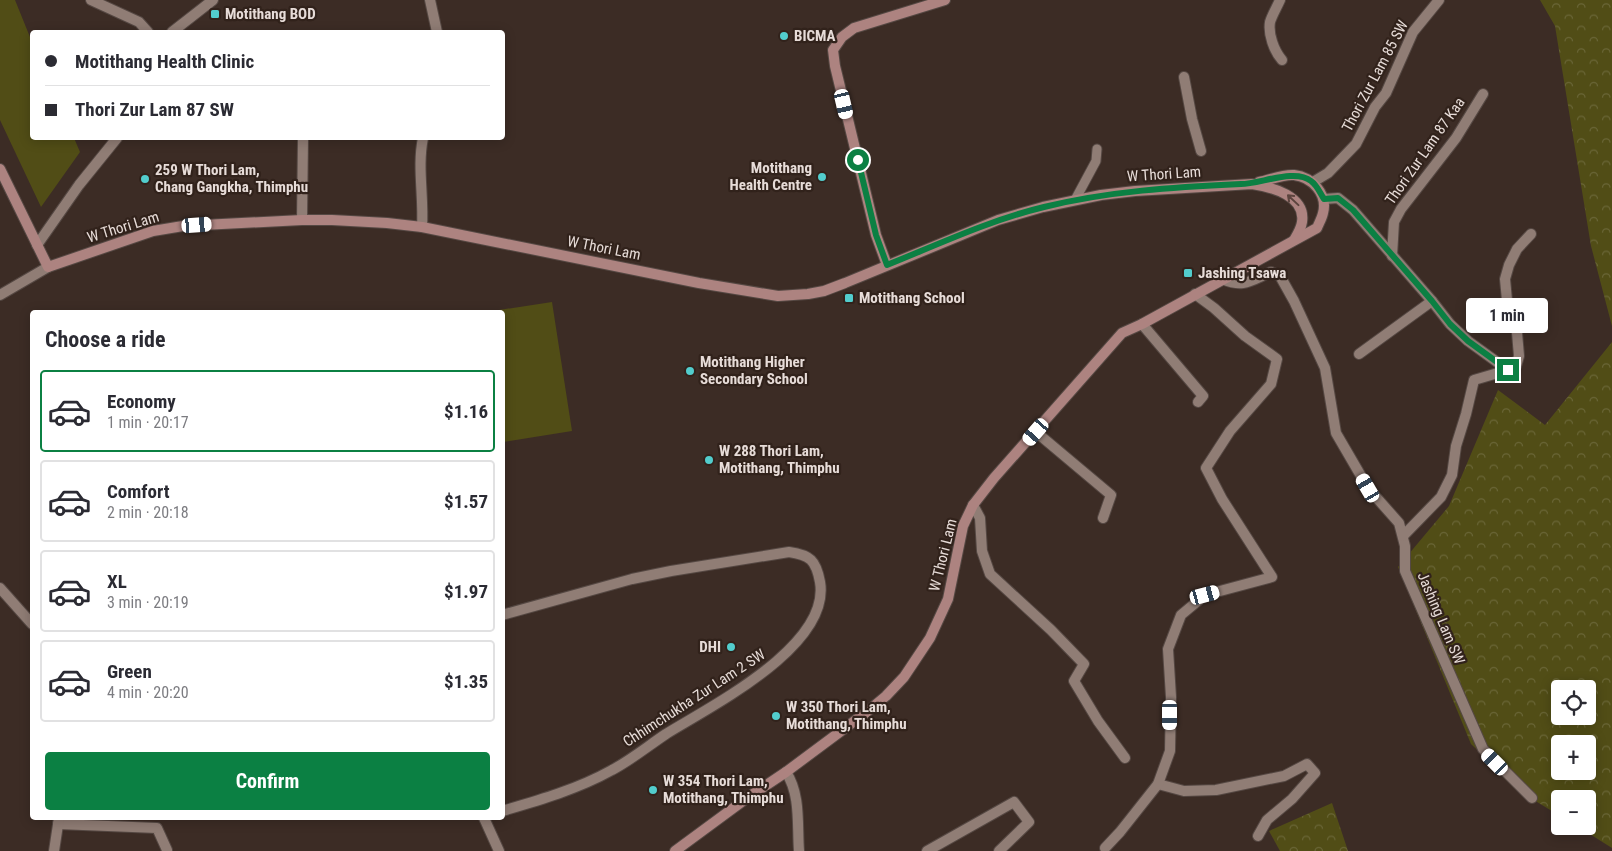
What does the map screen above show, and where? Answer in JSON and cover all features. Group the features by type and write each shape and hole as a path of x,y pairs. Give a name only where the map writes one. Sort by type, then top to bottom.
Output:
{"main road":[{"path":"887,265 876,235 834,66 833,50 842,37 854,28 945,0"},
{"path":"0,169 48,267"},
{"name":"W Thori Lam","path":"48,267 153,231 183,226 302,220 363,221 422,227 699,283 778,296 808,294 824,290 998,220 1043,207 1134,191 1252,184 1292,175 1307,178 1313,182"},
{"path":"1313,182 1324,199"},
{"name":"W Thori Lam","path":"1252,184 1278,190 1292,198 1301,209 1302,222 1294,240"},
{"name":"W Thori Lam","path":"675,851 868,711 904,677 930,638 948,599 963,526 973,505 994,478 1122,333 1142,324 1317,228 1323,213 1324,199"}],"street":[{"path":"91,0 139,22 146,30"},
{"path":"175,30 213,0"},
{"path":"430,0 437,30"},
{"path":"1280,0 1270,25 1277,55 1282,60"},
{"name":"Thori Zur Lam 85 SW","path":"1313,182 1328,173 1356,144 1375,107 1386,93 1413,32 1439,0"},
{"path":"1184,77 1201,151"},
{"name":"Thori Zur Lam 87 Kaa","path":"1392,256 1394,222 1401,209 1456,138 1483,94"},
{"path":"36,245 79,185 115,140"},
{"path":"302,220 303,140"},
{"path":"422,227 420,178 423,140"},
{"path":"1324,199 1338,198 1353,210 1450,324 1468,341 1508,370"},
{"path":"1403,536 1441,497 1452,475 1456,446 1474,380 1516,366 1519,356 1516,321 1508,311 1505,279 1516,249 1531,234"},
{"path":"0,296 48,267"},
{"name":"Jashing Lam SW","path":"1222,279 1234,284 1242,284 1271,272 1280,276 1294,301 1325,368 1336,433 1368,488 1399,523 1405,546 1405,571 1483,749 1532,798"},
{"path":"1105,848 1158,784 1170,751 1171,697 1168,648 1181,615 1205,595 1272,577 1222,499 1206,468 1230,431 1271,384 1277,359 1245,336 1214,308 1195,294"},
{"path":"1359,354 1432,301"},
{"path":"1142,324 1203,396 1198,402"},
{"path":"1036,432 1111,495 1104,518"},
{"path":"973,505 980,518 982,551 990,574 1051,630 1084,664 1074,681 1098,720 1125,758"},
{"name":"Chhimchukha Zur Lam 2 SW","path":"505,614 648,576 789,552 804,554 813,562 818,573 821,588 818,611 804,632 782,657 752,682 612,770 545,798 505,810"},
{"path":"0,588 30,622"},
{"path":"1158,784 1184,791 1216,790 1284,776 1307,764 1315,774 1292,799 1267,820 1258,836"},
{"path":"786,772 792,781 796,796 798,851"},
{"path":"927,851 1014,802 1029,822 999,851"},
{"path":"485,820 499,851"},
{"path":"54,851 59,821 157,828 166,850"}],"lane":[{"path":"1075,200 1096,161 1097,149"}],"green space":[{"path":"0,0 15,0 30,37 30,140 75,140 80,152 41,207 0,120"},
{"path":"1540,0 1612,0 1612,326 1591,246 1555,26"},
{"path":"552,302 572,431 505,442 505,310 499,310"},
{"path":"1612,342 1612,848 1591,835 1596,835 1596,790 1551,790 1551,810 1524,794 1471,744 1398,567 1449,506 1498,390 1545,425"},
{"path":"1332,803 1348,851 1280,851 1269,831"}],"place":[{"name":"Motithang BOD","path":"215,14"},
{"name":"BICMA","path":"784,36"},
{"name":"Motithang Health Centre","path":"822,177"},
{"name":"259 W Thori Lam, Chang Gangkha, Thimphu","path":"145,179"},
{"name":"Jashing Tsawa","path":"1188,273"},
{"name":"Motithang School","path":"849,298"},
{"name":"Motithang Higher Secondary School","path":"690,371"},
{"name":"W 288 Thori Lam, Motithang, Thimphu","path":"709,460"},
{"name":"DHI","path":"731,647"},
{"name":"W 350 Thori Lam, Motithang, Thimphu","path":"776,716"},
{"name":"W 354 Thori Lam, Motithang, Thimphu","path":"653,790"}],"route":[{"path":"858,160 876,235 887,265 998,220 1075,200 1134,191 1252,184 1292,175 1307,178 1313,182 1324,199 1338,198 1353,210 1450,324 1468,341 1508,370"}]}
